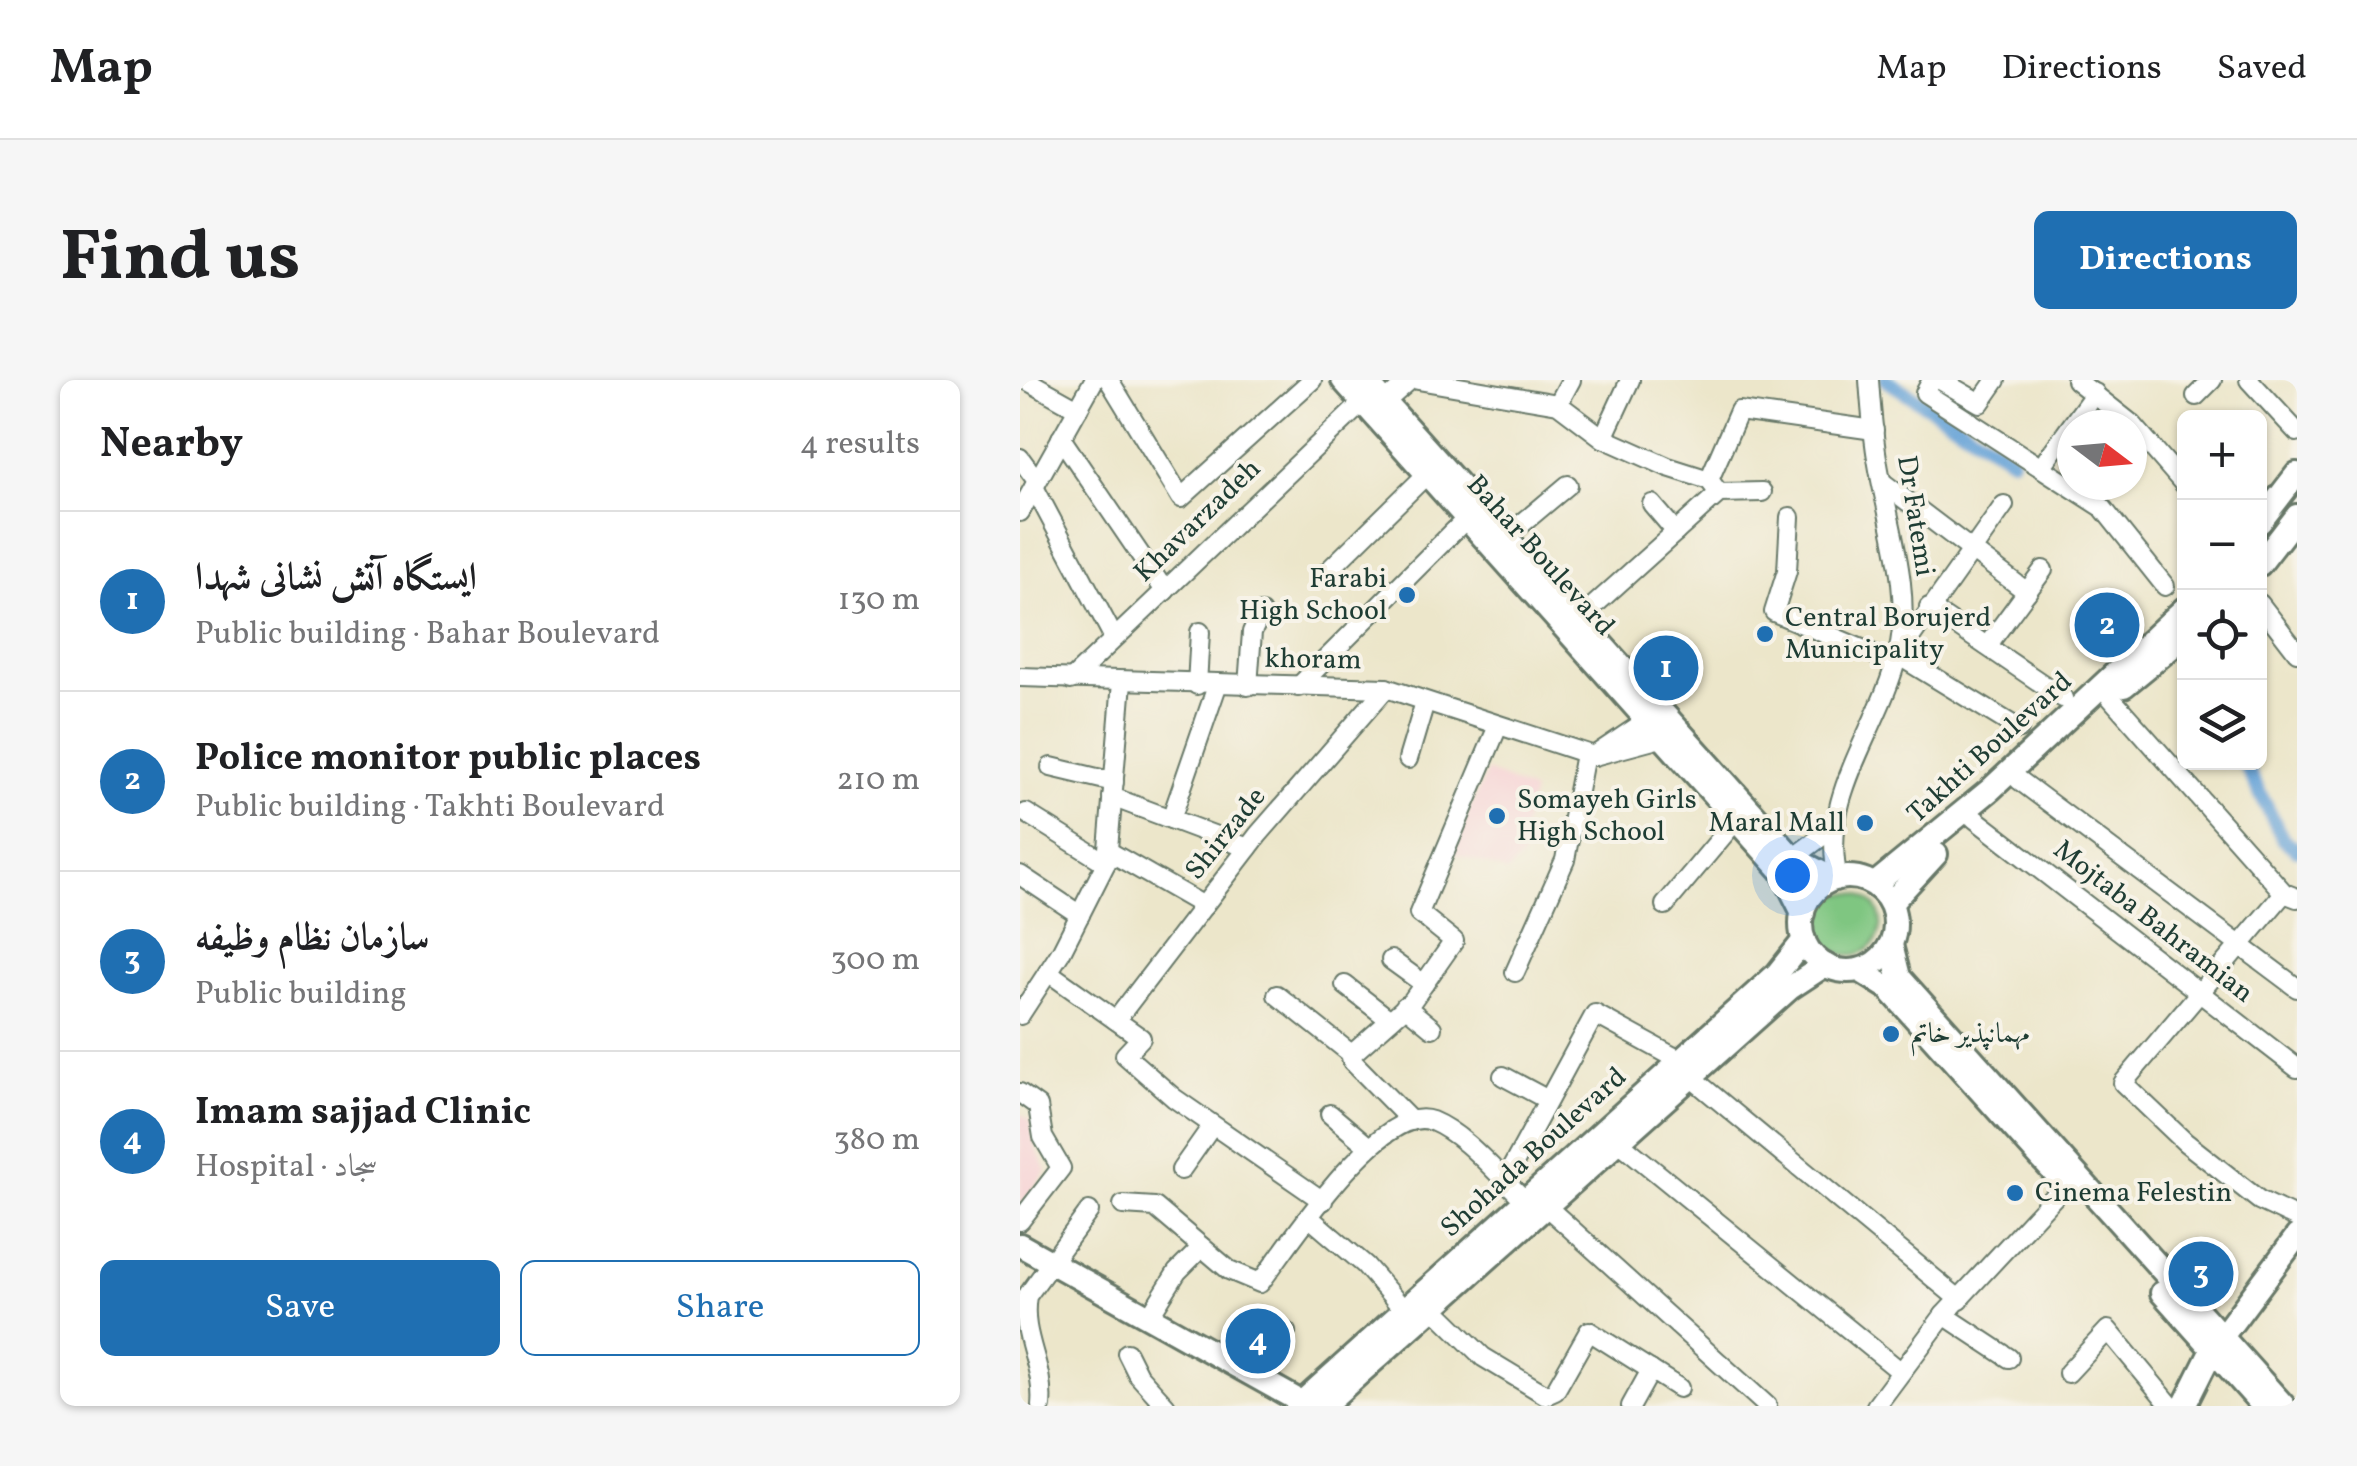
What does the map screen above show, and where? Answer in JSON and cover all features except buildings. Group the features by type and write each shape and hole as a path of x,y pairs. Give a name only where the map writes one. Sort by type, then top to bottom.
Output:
{"main road":[{"name":"Bahar Boulevard","path":"1343,380 1371,395 1506,538 1794,858 1836,879"},
{"name":"Bahar Boulevard","path":"1371,395 1427,474 1782,871 1803,913"},
{"path":"2267,513 2297,474"},
{"path":"2267,555 2297,516"},
{"name":"Takhti Boulevard","path":"1874,884 2019,764 2177,616"},
{"name":"Takhti Boulevard","path":"1891,903 1975,819 2110,697 2177,643"},
{"path":"1859,970 1881,959 1891,945 1896,924 1891,903 1874,884 1854,877 1836,879 1810,896 1803,913 1804,940 1824,965 1859,970 1888,988 2065,1185 2221,1348 2284,1406"},
{"name":"Shohada Boulevard","path":"1306,1405 1404,1310 1619,1142 1777,974 1804,940"},
{"path":"1891,945 1899,977 2221,1348 2263,1406"},
{"name":"Shohada Boulevard","path":"1306,1405 1433,1308 1536,1204 1687,1070 1824,965"},
{"path":"2184,1406 2297,1236"},
{"path":"1020,1245 1306,1405"},
{"path":"2198,1406 2221,1348 2297,1261"}],"street":[{"path":"1026,380 1078,409"},
{"path":"1021,506 1094,380"},
{"path":"1109,380 1181,498 1312,380"},
{"name":"Khavarzadeh","path":"1070,680 1371,395 1410,380"},
{"path":"1418,380 1558,404 1603,438 1714,486 1762,492"},
{"path":"1558,404 1572,380"},
{"path":"1603,438 1630,380"},
{"name":"Dr Fatemi","path":"1833,828 1860,746 1897,660 1902,616 1869,380"},
{"path":"1932,380 1925,393 2102,508 2165,586"},
{"path":"1940,380 1980,402 1996,380"},
{"path":"2076,380 2133,425 2177,476"},
{"path":"2196,396 2212,380"},
{"path":"2250,380 2297,432"},
{"path":"2047,460 2095,393"},
{"path":"1579,618 1676,532 1714,486 1739,410 1874,430"},
{"path":"1062,438 1164,591"},
{"path":"1020,458 1114,638"},
{"path":"1325,574 1427,474"},
{"path":"1882,482 2027,592"},
{"path":"1506,538 1568,484"},
{"path":"1652,504 1676,532"},
{"path":"1897,660 2004,504"},
{"path":"1790,517 1787,571 1774,612 1897,660 2019,729"},
{"path":"1298,687 1466,518"},
{"path":"1987,646 2043,570"},
{"path":"1930,608 2063,698"},
{"path":"1248,686 1252,632 1261,613"},
{"path":"2267,613 2297,652"},
{"path":"1197,685 1200,632"},
{"name":"khoram","path":"1020,678 1386,688 1590,755"},
{"path":"1020,1015 1080,915 1107,857 1122,682"},
{"path":"1171,819 1217,686"},
{"name":"Shirzade","path":"1116,1020 1248,848 1386,688"},
{"path":"2110,697 2291,896 2239,944 2123,1082 2184,1142 2258,1200 2297,1218"},
{"path":"1408,759 1426,702"},
{"path":"1351,1055 1406,1006 1454,941 1419,913 1498,726"},
{"path":"1515,972 1565,860 1590,755 1653,729"},
{"path":"1050,767 1248,848"},
{"path":"2019,780 2297,988"},
{"path":"1026,813 1204,906"},
{"name":"Mojtaba Bahramian","path":"1975,819 2297,1068"},
{"path":"1665,905 1737,820"},
{"path":"1794,858 1833,828"},
{"path":"1833,828 1836,879"},
{"path":"1020,875 1080,915"},
{"path":"1391,960 1424,984"},
{"path":"1048,972 1142,1038 1125,1054 1152,1081 1323,1201"},
{"path":"1344,985 1390,1020"},
{"path":"1277,995 1351,1055 1352,1061 1411,1121"},
{"path":"1406,1006 1432,1028"},
{"path":"1504,1182 1595,1014 1687,1070 1960,1300"},
{"path":"1503,1076 1548,1100"},
{"path":"1020,1093 1038,1106 1043,1137 1061,1168 1020,1221"},
{"path":"1330,1114 1369,1147"},
{"path":"1123,1205 1155,1206 1229,1270 1260,1283 1369,1147 1411,1121 1432,1122 1451,1133 1504,1182 1536,1204 1764,1405"},
{"path":"1181,1170 1212,1126"},
{"path":"1619,1142 1900,1371"},
{"path":"1876,1406 1944,1315 2065,1185"},
{"path":"1041,1406 1040,1372 1021,1326 1027,1296 1089,1211"},
{"path":"1310,1218 1365,1265 1404,1310"},
{"path":"1149,1317 1177,1272 1202,1247"},
{"path":"1433,1308 1483,1356 1546,1395 1554,1391 1589,1331 1679,1388"},
{"path":"1944,1315 2010,1358"},
{"path":"2068,1373 2108,1330 2171,1406"},
{"path":"1246,1371 1286,1332"},
{"path":"1127,1353 1138,1375 1166,1406"},
{"path":"1631,1406 1651,1370"}],"shaded area":[{"name":"Somayeh Girls High School","path":"1487,771 1533,792 1520,840 1526,852 1508,872 1450,852"},
{"path":"1020,1113 1030,1120 1036,1149 1047,1170 1020,1206"}],"green space":[{"path":"1850,893 1872,902 1881,924 1872,946 1850,955 1828,946 1819,924 1828,902"}],"waterway":[{"path":"1886,380 2012,459"},
{"path":"2248,770 2283,839 2297,850"}],"place":[{"name":"Farabi High School","path":"1407,595"},
{"name":"Police monitor public places","path":"2107,625"},
{"name":"Central Borujerd Municipality","path":"1765,634"},
{"name":"ایستگاه آتش نشانی شهدا","path":"1666,668"},
{"name":"Somayeh Girls High School","path":"1497,816"},
{"name":"Maral Mall","path":"1865,823"},
{"name":"مهمانپذیر خاتم","path":"1891,1034"},
{"name":"Cinema Felestin","path":"2015,1193"},
{"name":"سازمان نظام وظیفه","path":"2201,1274"},
{"name":"Imam sajjad Clinic","path":"1258,1341"}]}
